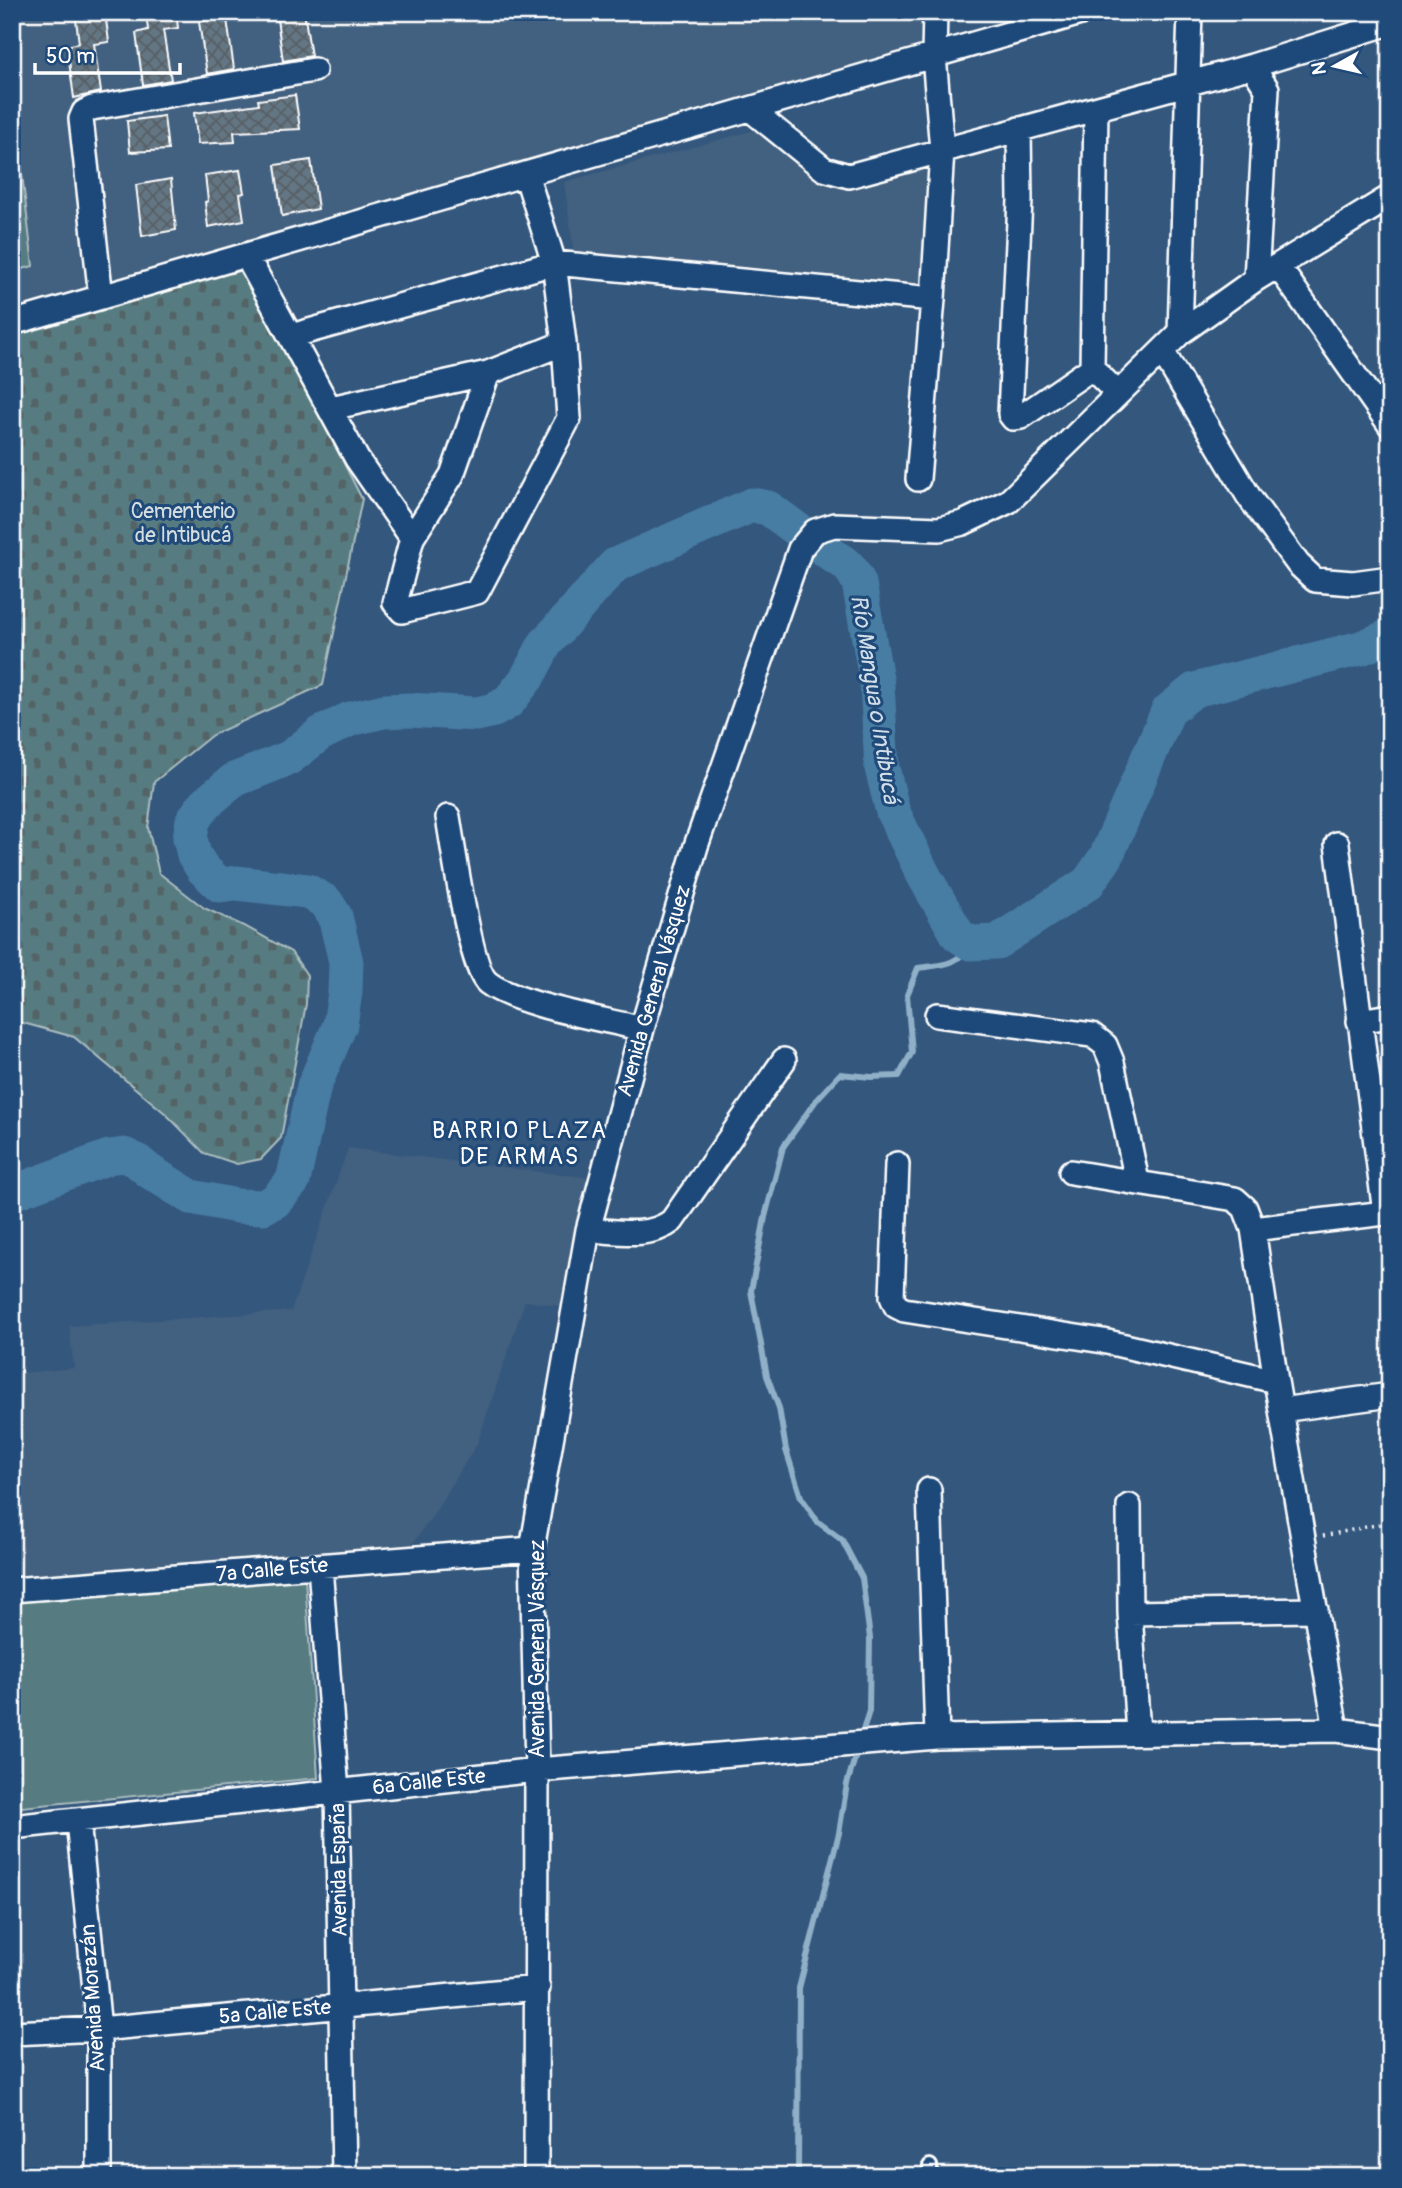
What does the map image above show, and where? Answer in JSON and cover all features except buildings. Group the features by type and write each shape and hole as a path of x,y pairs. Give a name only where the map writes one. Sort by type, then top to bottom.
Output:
{"street":[{"path":"918,479 942,150 934,56 935,12"},
{"path":"12,323 1084,12"},
{"path":"1180,332 1190,12"},
{"path":"750,109 824,169 849,176 1252,66 1390,23"},
{"path":"1252,66 1267,89 1256,279"},
{"path":"101,297 81,119 84,113 92,108 314,70"},
{"path":"1096,108 1092,368 1117,393"},
{"path":"1019,130 1020,200 1010,414 1017,419 1028,413 1092,368"},
{"path":"488,373 452,475 412,538 395,603 402,611 477,592 569,418 564,343 554,263 526,174"},
{"name":"Avenida General Vásquez","path":"536,2176 537,1770 532,1549 588,1230 642,1029 696,846 807,540 834,525 939,529 963,523 1009,500 1063,450 1180,332 1256,279 1390,197"},
{"path":"246,255 357,459 412,538"},
{"path":"291,336 554,263 933,299"},
{"path":"1278,266 1390,425"},
{"path":"331,408 488,373 564,343"},
{"path":"1162,351 1249,497 1298,564 1315,580 1353,583 1390,578"},
{"path":"448,817 474,954 486,982 521,999 642,1029"},
{"path":"1253,1229 1387,1212 1337,844"},
{"path":"937,1015 1092,1035 1105,1045 1112,1062 1137,1181"},
{"path":"1359,1021 1390,1016"},
{"path":"588,1230 643,1233 661,1229 672,1221 784,1060"},
{"path":"897,1164 892,1297 896,1306 904,1310 1103,1340 1276,1381"},
{"path":"1071,1172 1235,1199 1245,1208 1253,1229 1276,1381 1336,1730"},
{"path":"1281,1410 1390,1395"},
{"path":"929,1490 937,1737"},
{"path":"1129,1506 1130,1613 1138,1733"},
{"name":"7a Calle Este","path":"12,1590 532,1549"},
{"name":"Avenida España","path":"320,1566 337,1793 343,2005 344,2176"},
{"path":"1130,1613 1315,1610"},
{"name":"6a Calle Este","path":"12,1827 537,1770 937,1737 1336,1730 1390,1737"},
{"name":"Avenida Morazán","path":"78,1821 99,2029 99,2176"},
{"name":"5a Calle Este","path":"12,2034 99,2029 538,1988"}],"path":[{"path":"1303,1540 1390,1522"}],"shaded area":[{"path":"12,12 924,12 923,48 12,309"},
{"path":"755,130 815,175 834,185 859,185 929,166 924,288 575,261 564,182"},
{"path":"348,1148 592,1178 561,1306 525,1301 477,1444 411,1546 398,1553 12,1581 12,1374 74,1368 69,1326 291,1311"}],"green space":[{"path":"12,90 33,266 12,272"},
{"name":"Cementerio de Intibucá","path":"243,264 362,499 323,685 212,735 154,782 148,828 159,873 204,908 291,952 307,975 306,1004 281,1138 261,1159 237,1164 204,1153 166,1114 74,1037 12,1020 12,330"},
{"path":"305,1578 318,1778 12,1808 12,1599"}],"waterway":[{"name":"Río Mangua o Intibucá","path":"12,1193 109,1157 124,1155 191,1197 237,1206 263,1207 275,1201 293,1181 314,1086 340,1025 346,962 335,916 326,902 307,891 236,883 220,885 203,869 194,855 190,838 193,820 206,803 234,780 289,758 320,734 350,719 384,711 477,714 494,710 508,702 527,678 545,644 615,565 752,505 768,508 843,562 859,583 877,684 882,768 893,812 923,874 958,935 970,943 997,942 1088,883 1106,857 1168,711 1194,690 1361,648 1390,636"},
{"path":"861,1737 869,1711 870,1638 862,1578 842,1540 818,1522 801,1497 786,1450 779,1408 767,1376 751,1291 765,1217 783,1147 817,1099 840,1074 899,1076 912,1052 907,995 918,968 942,965 955,960 966,951 970,943"},
{"path":"798,2176 799,1988 858,1748"}],"district":[{"name":"BARRIO PLAZA DE ARMAS","path":"520,1143"}]}
